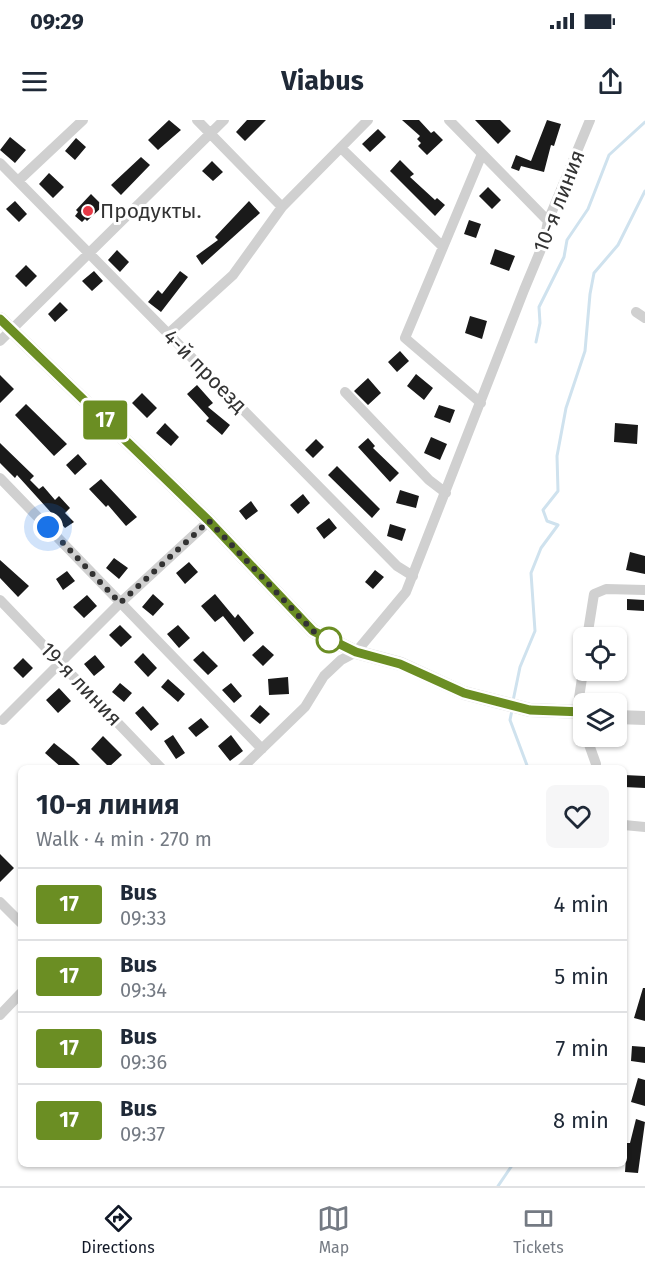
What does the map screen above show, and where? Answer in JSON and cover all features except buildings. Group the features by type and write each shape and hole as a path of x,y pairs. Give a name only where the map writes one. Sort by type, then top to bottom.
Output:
{"street":[{"path":"18,182 83,120"},
{"path":"197,120 282,207"},
{"path":"0,341 224,120"},
{"path":"168,334 233,275 282,207 368,120"},
{"path":"449,120 548,221"},
{"name":"10-я линия","path":"245,765 305,707 324,676 341,660 356,652 406,592 544,243 548,221 591,120"},
{"path":"341,148 442,246"},
{"path":"481,403 405,338 482,154"},
{"name":"4-й проезд","path":"0,163 397,566 413,576"},
{"path":"0,319 209,521 313,631 356,652 400,664 464,693 530,710 573,712"},
{"path":"345,392 429,480 446,493"},
{"path":"0,478 262,749"},
{"path":"3,720 120,603 209,521"},
{"path":"589,627 594,594 606,590 645,590"},
{"name":"19-я линия","path":"0,600 158,765"},
{"path":"627,717 645,718"},
{"path":"590,747 596,764"},
{"path":"627,825 645,826"},
{"path":"0,902 18,920"},
{"path":"0,1015 18,996"}],"waterway":[{"path":"536,342 540,323 539,307 564,257 567,240 588,209 609,155 645,122"},
{"path":"513,701 520,667 535,631 531,573 541,548 558,525 547,521 543,510 558,491 557,456 566,408 585,351 594,273 618,245 645,191"},
{"path":"512,710 510,720 527,765"},
{"path":"498,1186 511,1167"}],"bus line":[{"name":"17","path":"0,319 209,521 313,631 356,652 400,664 464,693 530,710 573,711"}],"place":[{"name":"Продукты.","path":"88,211"}],"route":[{"path":"48,527 120,603 209,521 313,631 329,640"}]}
